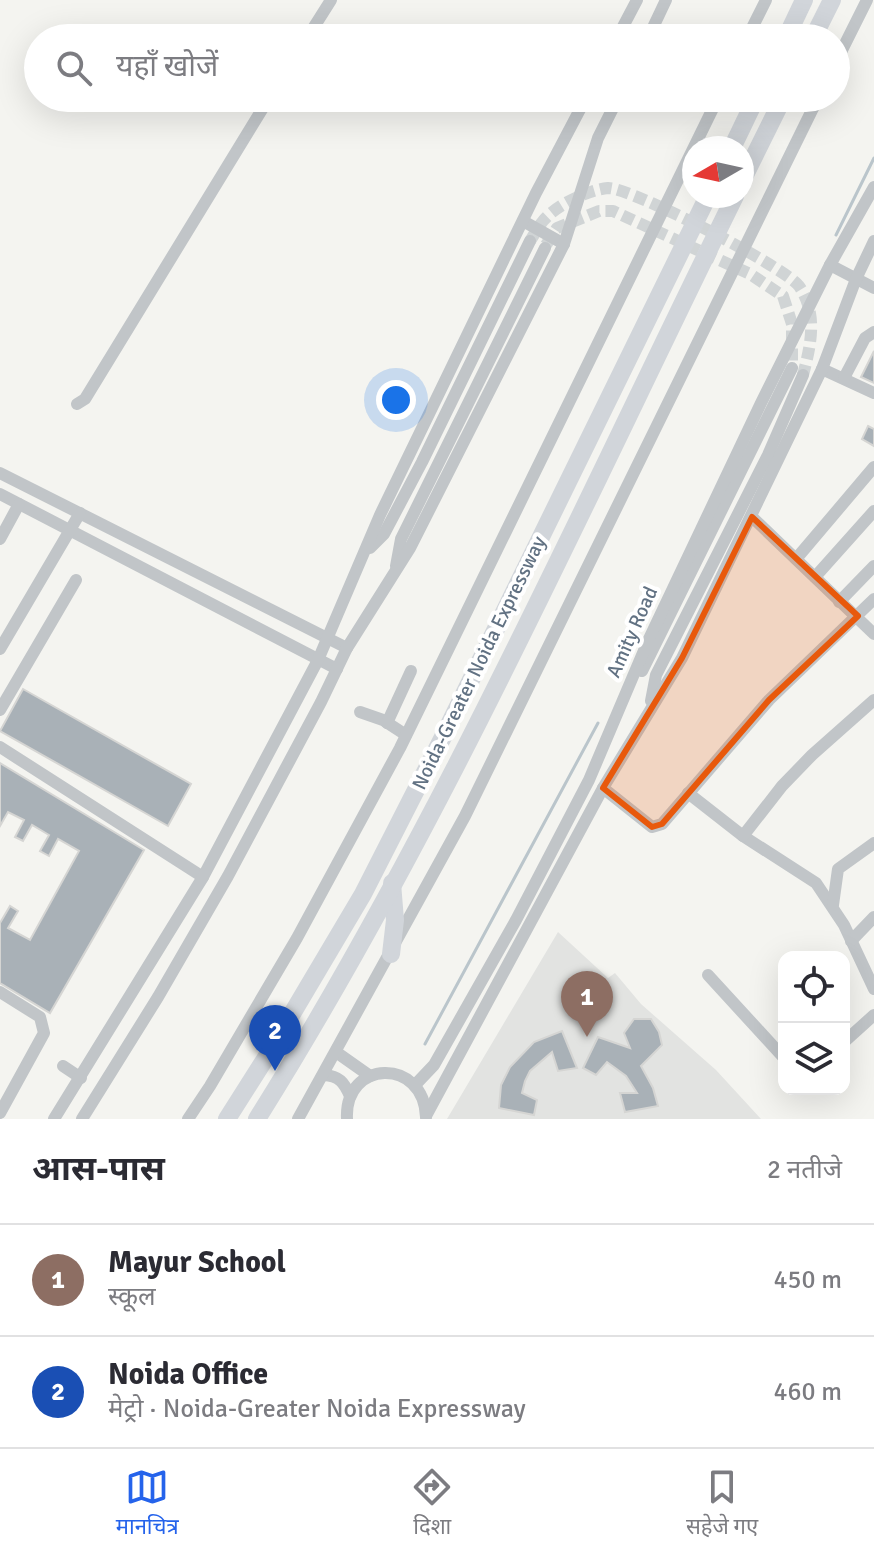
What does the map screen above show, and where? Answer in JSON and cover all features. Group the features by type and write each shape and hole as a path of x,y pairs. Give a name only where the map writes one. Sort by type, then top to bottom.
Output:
{"highway":[{"path":"793,24 804,0"},
{"path":"820,24 832,0"},
{"path":"738,136 749,112"},
{"path":"754,157 776,112"},
{"name":"Noida-Greater Noida Expressway","path":"227,1119 370,881 702,208"},
{"name":"Noida-Greater Noida Expressway","path":"257,1119 289,1068 465,752 729,208"},
{"path":"391,954 395,920 392,883"}],"street":[{"path":"316,24 331,0"},
{"path":"624,24 637,0"},
{"path":"655,24 666,0"},
{"path":"754,24 766,0"},
{"path":"850,34 867,0"},
{"path":"77,404 85,399 260,112"},
{"path":"54,1119 203,877 318,660 380,515 579,112"},
{"path":"82,1119 228,876 347,648 410,548 564,244 598,138 611,112"},
{"path":"188,1119 297,938 406,735 711,112"},
{"path":"298,1119 391,954 524,700 602,534 811,112"},
{"name":"Amity Road","path":"415,1085 434,1065 516,920 594,770 648,641 761,403 830,265 874,187"},
{"path":"523,221 564,244"},
{"path":"363,556 384,534 530,241"},
{"path":"425,1118 603,788 682,658 822,369 874,241"},
{"path":"394,574 401,539 545,248"},
{"path":"830,265 874,288"},
{"path":"844,378 865,338 874,332"},
{"path":"822,369 874,393"},
{"path":"628,689 647,665 797,372 768,455 656,675 649,711"},
{"path":"796,559 874,467"},
{"path":"0,473 347,648"},
{"path":"0,494 337,669"},
{"path":"0,539 19,504"},
{"path":"815,577 874,511"},
{"path":"0,649 80,513"},
{"path":"752,517 874,634"},
{"path":"839,602 874,566"},
{"path":"0,710 76,580"},
{"path":"603,788 652,827 657,827 769,700 874,599"},
{"path":"387,723 411,671"},
{"path":"743,836 782,786 874,700"},
{"path":"360,712 406,735"},
{"path":"0,747 203,877"},
{"path":"688,793 743,836 816,883 833,905 874,989"},
{"path":"833,905 838,869 874,843"},
{"path":"851,941 874,917"},
{"path":"708,975 778,1051"},
{"path":"0,992 40,1017 44,1033 0,1113"},
{"path":"850,1037 874,1015"},
{"path":"336,1052 370,1076"},
{"path":"63,1066 81,1078"},
{"path":"347,1119 346,1106 362,1080 392,1073 407,1078 415,1085 425,1103 425,1118"},
{"path":"324,1075 335,1075 350,1096"},
{"path":"0,1084 12,1091"}],"highlighted area":[{"path":"752,517 858,616 769,700 662,824 652,827 603,788 682,658"}],"shaded area":[{"path":"558,932 608,978 615,973 641,1004 716,1070 761,1119 447,1119"}],"building":[{"path":"874,351 874,383 861,377"},
{"path":"868,426 874,429 874,446 862,439"},
{"path":"23,689 191,784 168,826 0,731"},
{"path":"0,763 144,850 50,1013 0,983 0,923 10,906 18,911 8,928 30,940 79,851 58,839 49,856 40,851 49,835 32,825 23,841 15,837 24,820 8,812 0,826"},
{"path":"634,1019 651,1019 659,1032 662,1045 641,1066 653,1088 658,1106 625,1112 620,1093 637,1093 626,1076 607,1062 596,1075 583,1068 598,1037 630,1048 624,1033"},
{"path":"562,1031 577,1068 558,1071 552,1052 530,1071 525,1081 522,1093 537,1100 534,1115 499,1108 501,1085 510,1067 534,1042"}],"waterway":[{"path":"836,235 874,158"},
{"path":"425,1044 598,723"}],"tunnel":[{"path":"530,241 543,221 556,209 600,189 622,191 674,214 738,246 799,286 811,318 803,375"},
{"path":"546,245 557,228 599,211 613,211 750,274 783,296 792,324 792,368"}],"place":[{"name":"Mayur School","path":"587,1037"},
{"name":"Noida Office","path":"275,1071"}]}
